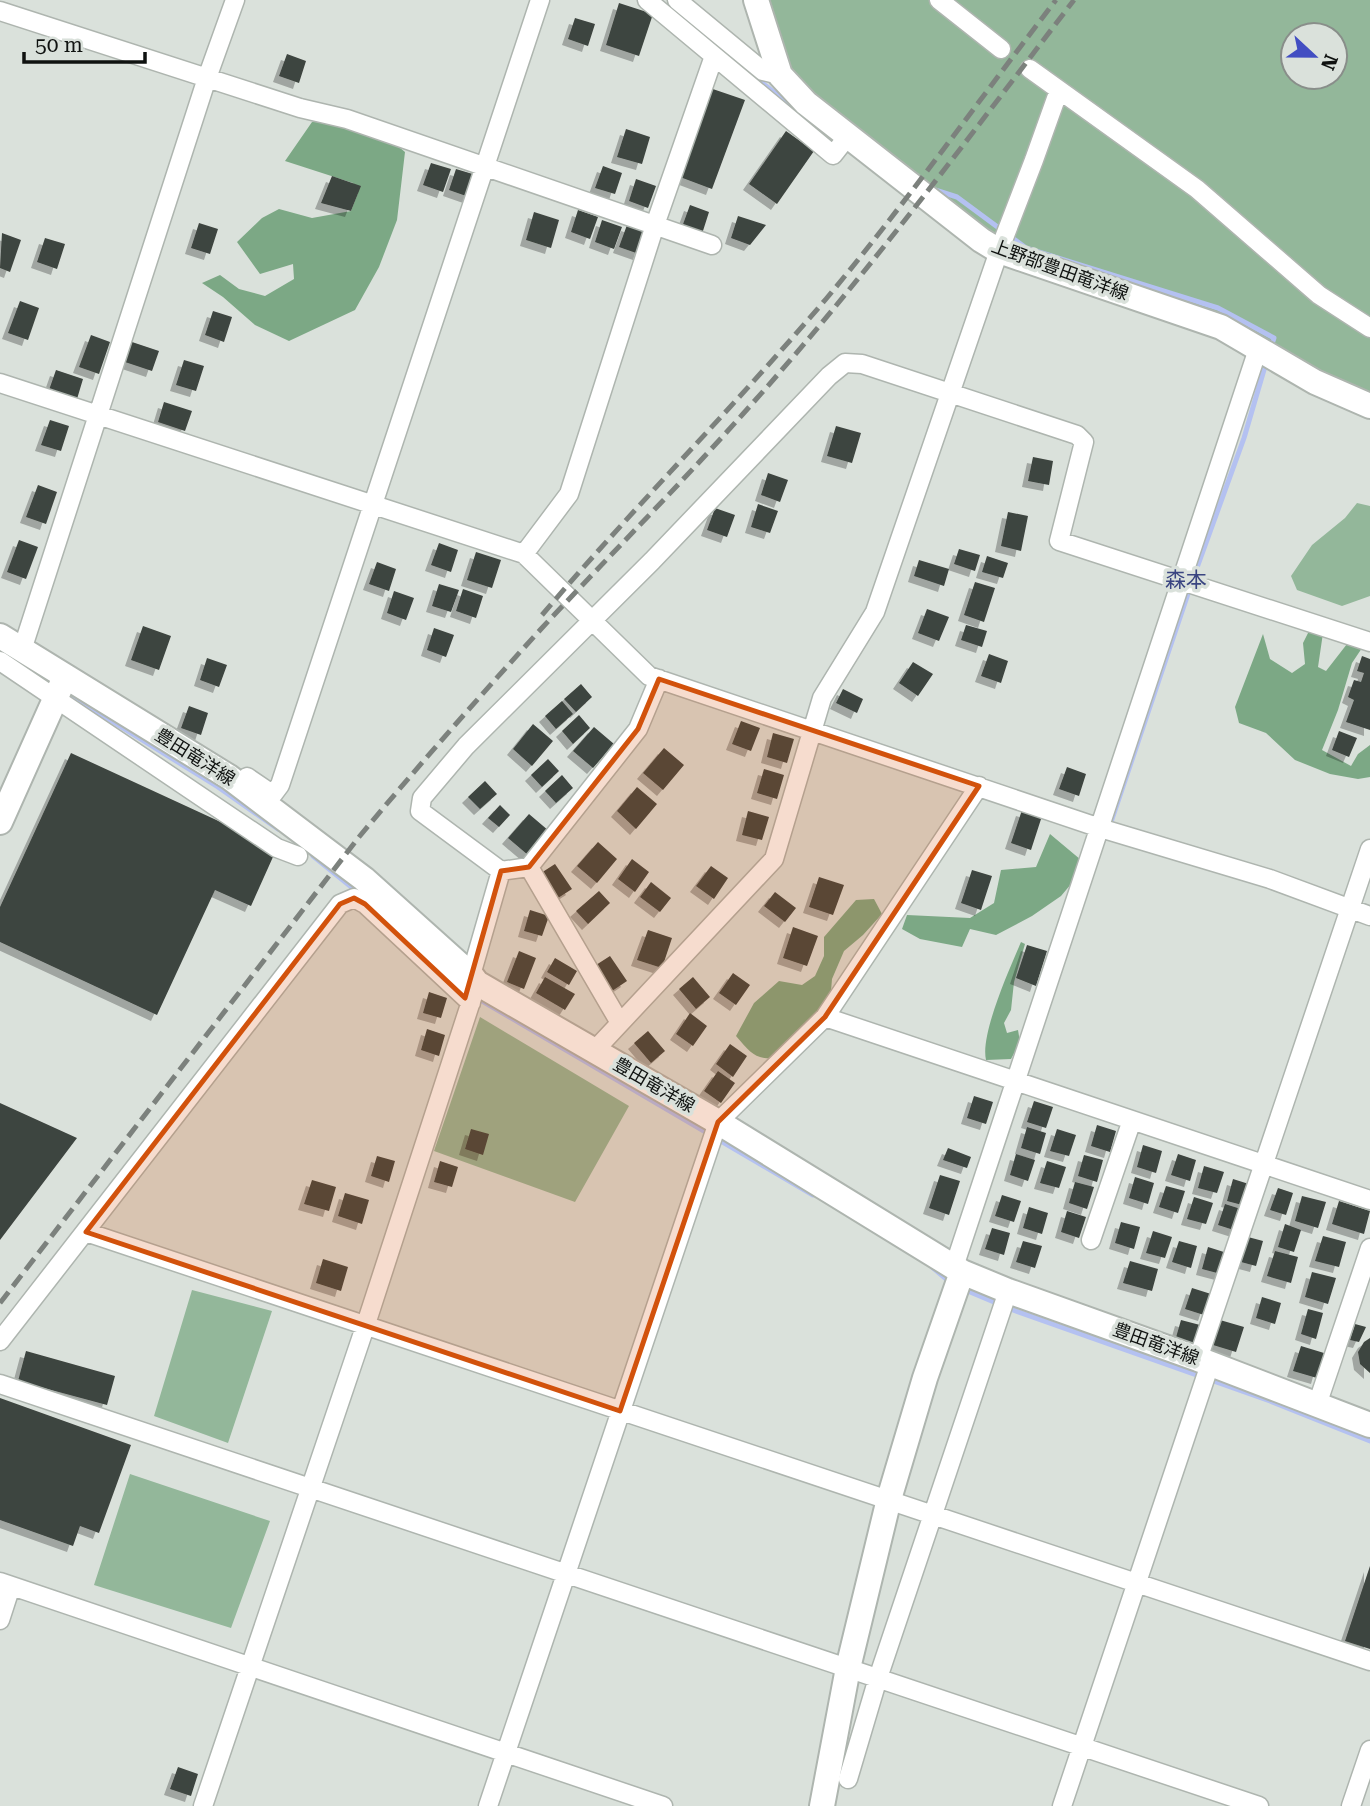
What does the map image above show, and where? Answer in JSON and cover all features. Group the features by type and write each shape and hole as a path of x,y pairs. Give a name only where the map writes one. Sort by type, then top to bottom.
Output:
{"main road":[{"name":"上野部豊田竜洋線","path":"756,0 780,75 806,103 981,240 999,251 1221,327 1315,382 1370,406"},
{"name":"豊田竜洋線","path":"0,636 22,650 60,687 229,776 363,879 473,987 594,1051 718,1122 958,1270 1370,1425"},
{"path":"1,815 60,687"},
{"path":"822,1806 848,1668 889,1499 958,1270"}],"street":[{"path":"22,650 234,0"},
{"path":"204,761 211,753 266,790 274,793 280,785 540,0"},
{"path":"647,0 833,155 848,136"},
{"path":"677,0 762,71 780,75"},
{"path":"939,0 1001,49"},
{"path":"0,11 300,108 348,119 712,245"},
{"path":"524,554 569,494 655,225 714,56"},
{"path":"1030,69 1198,189 1319,295 1370,328"},
{"path":"594,1051 774,859 822,698 875,612 999,251 1059,90"},
{"path":"958,1270 1016,1081 1258,349"},
{"path":"659,679 638,729 529,867 501,871 420,811 422,798 467,747 652,561 829,376 845,363 862,364 1077,435 1084,442 1059,541 1370,642"},
{"path":"0,383 524,554 649,676 1100,828 1270,879 1370,916"},
{"path":"0,661 60,687 277,848 298,856"},
{"path":"488,1806 718,1122 825,1017 979,786"},
{"path":"1062,1806 1137,1582 1263,1164 1370,849"},
{"path":"529,867 620,1023"},
{"path":"203,1806 366,1324 473,987 501,871"},
{"path":"0,1342 340,904 355,898 365,904 473,987"},
{"path":"825,1017 1370,1200"},
{"path":"1091,1240 1132,1120"},
{"path":"86,1232 1370,1661"},
{"path":"1317,1405 1370,1248"},
{"path":"848,1779 878,1678 1008,1291"},
{"path":"0,1384 1259,1806"},
{"path":"0,1620 6,1584 663,1806"},
{"path":"1351,1806 1370,1750"}],"highlighted area":[{"path":"659,679 979,786 825,1017 718,1122 620,1411 86,1232 340,904 354,898 365,904 465,998 501,871 529,867 638,729"}],"green space":[{"path":"755,0 1370,0 1370,405 966,229 777,66"},
{"path":"312,122 350,123 377,129 405,152 397,220 379,267 355,310 289,341 255,325 202,283 220,275 239,289 265,296 294,279 293,264 260,274 237,242 262,218 279,209 312,218 351,211 358,193 353,183 285,161"},
{"path":"1357,503 1370,506 1370,596 1342,606 1297,590 1291,576 1312,545 1345,518"},
{"path":"1310,629 1323,633 1318,667 1326,671 1347,644 1362,648 1352,663 1322,750 1351,766 1358,754 1370,745 1370,777 1358,779 1330,774 1295,760 1266,733 1239,723 1235,707 1263,634 1270,659 1292,673 1305,664 1303,643"},
{"path":"1050,834 1087,865 1061,896 1032,916 996,935 970,929 962,947 920,939 902,929 907,915 970,918 994,903 1001,870 1036,867"},
{"path":"874,899 882,914 844,951 832,979 831,991 821,1011 783,1058 761,1057 751,1052 736,1036 754,1003 779,981 802,985 815,976 824,956 824,937 856,900"},
{"path":"1021,942 1025,944 1014,982 1011,1010 1004,1023 1007,1033 1018,1030 1020,1042 1011,1059 986,1060 987,1034"},
{"path":"480,1017 629,1106 575,1202 434,1151"},
{"path":"192,1290 272,1311 228,1443 154,1416"},
{"path":"130,1474 270,1521 231,1628 94,1585"}],"building":[{"path":"619,3 653,14 639,56 606,45"},
{"path":"575,18 595,24 588,46 568,39"},
{"path":"287,54 306,61 299,83 279,76"},
{"path":"704,86 745,100 712,189 680,177"},
{"path":"626,129 650,137 642,164 617,157"},
{"path":"786,131 814,151 777,204 749,184"},
{"path":"431,163 451,169 443,192 423,185"},
{"path":"603,166 622,173 615,194 595,188"},
{"path":"456,169 476,175 469,197 449,190"},
{"path":"332,176 361,186 351,211 321,203"},
{"path":"636,179 656,186 648,208 629,201"},
{"path":"690,205 709,212 702,234 682,227"},
{"path":"578,210 598,217 590,239 571,232"},
{"path":"534,212 559,220 551,248 526,240"},
{"path":"738,216 766,225 750,245 731,238"},
{"path":"602,220 622,227 614,249 595,242"},
{"path":"199,223 218,229 210,254 191,248"},
{"path":"627,225 646,232 639,254 619,247"},
{"path":"2,233 21,240 10,272 0,268"},
{"path":"45,238 65,244 57,269 37,262"},
{"path":"20,301 39,308 28,340 8,333"},
{"path":"213,311 232,317 224,342 205,335"},
{"path":"91,335 110,342 99,374 79,367"},
{"path":"132,342 159,351 152,371 125,362"},
{"path":"184,360 204,366 196,391 176,385"},
{"path":"56,370 83,379 77,399 49,390"},
{"path":"164,402 192,411 185,431 158,422"},
{"path":"50,420 69,426 61,451 41,445"},
{"path":"836,426 861,433 852,463 827,456"},
{"path":"1033,457 1053,461 1049,485 1028,481"},
{"path":"768,473 788,480 780,502 761,495"},
{"path":"38,485 57,492 46,524 26,517"},
{"path":"758,504 778,511 770,533 751,527"},
{"path":"715,508 735,515 727,537 707,530"},
{"path":"1008,512 1028,516 1021,551 1001,546"},
{"path":"19,540 38,547 26,579 7,572"},
{"path":"439,543 458,550 451,572 431,565"},
{"path":"959,549 980,555 975,571 954,564"},
{"path":"476,552 501,560 492,588 467,580"},
{"path":"987,556 1008,563 1003,578 982,572"},
{"path":"919,560 949,569 944,586 914,576"},
{"path":"377,562 396,569 389,591 369,584"},
{"path":"975,582 995,588 984,622 964,615"},
{"path":"439,584 459,590 451,612 432,606"},
{"path":"463,589 483,596 476,618 456,611"},
{"path":"394,591 414,598 406,620 387,613"},
{"path":"927,609 949,617 939,641 918,633"},
{"path":"966,625 987,631 982,647 961,640"},
{"path":"143,626 171,636 159,670 131,660"},
{"path":"434,628 454,635 446,657 427,650"},
{"path":"989,654 1008,661 1001,683 981,676"},
{"path":"1362,656 1370,659 1370,730 1346,722 1354,700 1348,697 1354,680 1361,682 1364,673 1357,671"},
{"path":"207,658 227,665 219,687 200,680"},
{"path":"913,662 933,674 918,696 899,683"},
{"path":"581,684 592,697 576,712 564,699"},
{"path":"843,689 863,699 857,713 836,703"},
{"path":"562,701 573,714 556,729 545,716"},
{"path":"189,706 208,713 201,735 181,728"},
{"path":"579,715 590,728 573,744 562,731"},
{"path":"741,721 760,728 751,751 732,744"},
{"path":"533,724 553,741 532,766 513,749"},
{"path":"594,727 614,744 593,768 573,751"},
{"path":"1339,731 1357,738 1349,757 1332,750"},
{"path":"773,733 794,739 787,763 767,757"},
{"path":"664,748 684,765 663,790 643,773"},
{"path":"71,753 277,848 251,906 215,890 157,1015 0,942 0,907"},
{"path":"548,759 559,771 542,787 531,775"},
{"path":"1067,767 1086,774 1079,796 1059,789"},
{"path":"764,769 784,775 777,799 757,793"},
{"path":"562,775 573,788 556,803 545,791"},
{"path":"485,781 497,794 480,809 468,797"},
{"path":"637,787 657,804 636,829 617,811"},
{"path":"500,805 510,815 499,827 488,818"},
{"path":"1022,810 1042,816 1031,850 1011,843"},
{"path":"748,811 769,817 762,840 742,835"},
{"path":"529,814 549,831 528,855 508,838"},
{"path":"598,842 617,859 597,883 577,866"},
{"path":"632,859 649,872 635,892 618,879"},
{"path":"555,864 572,889 558,898 541,873"},
{"path":"711,866 728,878 714,899 696,886"},
{"path":"972,870 992,876 981,910 961,903"},
{"path":"819,877 844,885 833,915 809,907"},
{"path":"651,882 671,898 660,912 640,897"},
{"path":"599,891 610,903 588,924 576,911"},
{"path":"775,892 796,908 785,922 764,906"},
{"path":"530,910 549,916 542,936 524,931"},
{"path":"793,927 818,936 807,966 783,958"},
{"path":"648,930 672,938 662,968 637,960"},
{"path":"1027,945 1047,951 1036,986 1016,978"},
{"path":"519,951 536,958 524,989 507,982"},
{"path":"610,956 627,981 612,991 596,965"},
{"path":"555,958 577,971 569,985 547,972"},
{"path":"733,973 750,985 736,1005 719,993"},
{"path":"545,977 575,994 565,1010 536,993"},
{"path":"693,977 710,997 696,1009 679,989"},
{"path":"429,992 447,998 441,1018 423,1013"},
{"path":"690,1013 707,1026 693,1046 676,1034"},
{"path":"427,1029 445,1035 439,1056 421,1050"},
{"path":"648,1031 665,1051 651,1063 634,1043"},
{"path":"730,1044 747,1056 733,1077 716,1064"},
{"path":"718,1071 735,1083 721,1103 704,1091"},
{"path":"974,1096 993,1102 986,1124 967,1118"},
{"path":"1034,1101 1053,1107 1046,1128 1027,1122"},
{"path":"0,1103 77,1138 0,1240"},
{"path":"1097,1125 1116,1131 1110,1152 1091,1146"},
{"path":"1027,1127 1046,1133 1040,1154 1021,1148"},
{"path":"471,1129 489,1134 483,1155 465,1149"},
{"path":"1057,1129 1076,1135 1069,1156 1050,1151"},
{"path":"1143,1145 1162,1151 1156,1173 1137,1167"},
{"path":"948,1148 971,1157 967,1168 943,1160"},
{"path":"1016,1154 1035,1160 1028,1181 1010,1175"},
{"path":"1178,1154 1196,1160 1190,1181 1171,1175"},
{"path":"1084,1155 1103,1160 1097,1182 1078,1176"},
{"path":"377,1156 395,1161 389,1182 371,1176"},
{"path":"440,1161 458,1167 452,1187 434,1182"},
{"path":"1047,1161 1066,1167 1059,1188 1040,1183"},
{"path":"1204,1166 1224,1172 1217,1193 1198,1188"},
{"path":"940,1175 960,1181 949,1215 929,1208"},
{"path":"1135,1177 1154,1183 1148,1204 1129,1198"},
{"path":"1233,1179 1252,1185 1246,1206 1227,1201"},
{"path":"312,1180 336,1187 329,1211 304,1204"},
{"path":"1075,1182 1094,1187 1087,1209 1069,1203"},
{"path":"1166,1186 1185,1191 1178,1213 1159,1207"},
{"path":"1278,1188 1293,1193 1286,1215 1270,1210"},
{"path":"345,1193 369,1200 362,1224 338,1216"},
{"path":"1002,1195 1021,1201 1014,1222 995,1216"},
{"path":"1302,1196 1326,1202 1318,1228 1295,1221"},
{"path":"1194,1197 1213,1203 1206,1224 1187,1219"},
{"path":"1339,1201 1370,1211 1364,1234 1332,1224"},
{"path":"1225,1204 1244,1210 1237,1231 1218,1225"},
{"path":"1029,1207 1048,1213 1042,1234 1023,1228"},
{"path":"1067,1211 1086,1217 1079,1238 1061,1232"},
{"path":"1121,1222 1140,1227 1134,1249 1115,1243"},
{"path":"1285,1224 1301,1230 1294,1252 1278,1247"},
{"path":"992,1228 1010,1233 1004,1255 985,1249"},
{"path":"1153,1231 1172,1237 1165,1258 1146,1253"},
{"path":"1323,1236 1346,1242 1339,1267 1315,1261"},
{"path":"1248,1237 1263,1241 1256,1266 1241,1262"},
{"path":"1023,1241 1042,1246 1035,1268 1016,1262"},
{"path":"1179,1241 1197,1246 1191,1268 1172,1262"},
{"path":"1208,1247 1227,1253 1221,1274 1202,1269"},
{"path":"1275,1251 1298,1257 1291,1283 1267,1276"},
{"path":"323,1259 348,1267 341,1291 316,1283"},
{"path":"1130,1261 1158,1269 1152,1291 1123,1283"},
{"path":"1312,1272 1336,1278 1328,1304 1305,1297"},
{"path":"1192,1288 1211,1294 1204,1315 1185,1309"},
{"path":"1262,1297 1281,1303 1275,1324 1256,1318"},
{"path":"1308,1309 1323,1313 1316,1339 1301,1334"},
{"path":"1181,1320 1200,1325 1194,1347 1175,1341"},
{"path":"1220,1320 1244,1327 1236,1352 1213,1345"},
{"path":"1355,1324 1366,1327 1359,1342 1350,1340"},
{"path":"1370,1338 1370,1373 1360,1364 1358,1352"},
{"path":"1301,1346 1324,1353 1317,1378 1293,1371"},
{"path":"26,1351 115,1376 107,1405 18,1381"},
{"path":"0,1398 131,1445 99,1533 80,1526 73,1546 0,1520"},
{"path":"1370,1566 1370,1649 1345,1641"},
{"path":"178,1767 198,1774 191,1796 170,1789"}],"waterway":[{"path":"729,57 798,111"},
{"path":"932,189 957,197 1026,248 1218,308 1274,338 1271,347"},
{"path":"1109,828 1194,576 1244,438 1266,363"},
{"path":"0,651 54,685"},
{"path":"65,692 218,787 278,829"},
{"path":"313,856 360,894"},
{"path":"477,998 813,1195"},
{"path":"932,1267 951,1283"},
{"path":"963,1289 1013,1310 1270,1401 1370,1441"}],"railway":[{"path":"542,615 826,299 914,189 1056,0"},
{"path":"0,1303 359,837 518,655 693,469 786,365 912,211 1074,0"}],"district":[{"name":"森本","path":"1186,580"}]}
